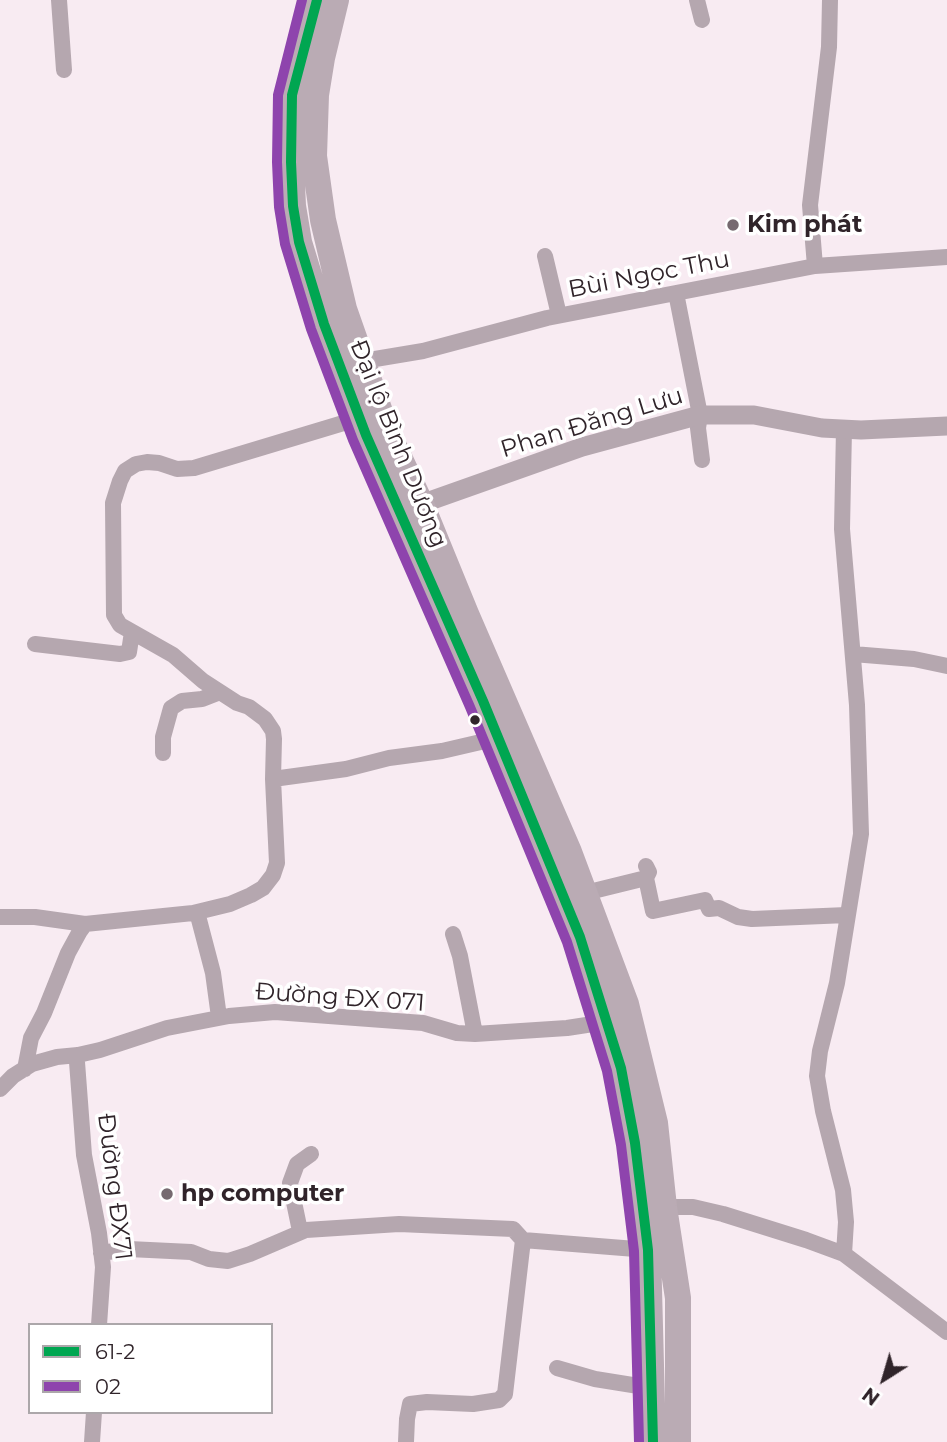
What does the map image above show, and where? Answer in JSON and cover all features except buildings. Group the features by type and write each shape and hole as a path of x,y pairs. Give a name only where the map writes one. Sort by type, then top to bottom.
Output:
{"highway":[{"name":"Đại lộ Bình Dương","path":"317,0 292,95 293,206 299,242 324,324 360,418 498,738 580,937 621,1068 635,1143 648,1250 653,1442"},
{"name":"Đại lộ Bình Dương","path":"336,0 316,95 314,156 323,220 341,296 386,429 421,504 569,852 626,1004 655,1123 678,1298 678,1442"}],"street":[{"path":"59,0 64,70"},
{"path":"697,0 702,20"},
{"path":"815,266 810,205 829,47 830,4"},
{"path":"545,256 559,315"},
{"name":"Bùi Ngọc Thu","path":"363,361 423,351 559,315 815,266 947,257"},
{"path":"677,293 700,415 698,428 702,460"},
{"name":"Phan Đăng Lưu","path":"421,504 582,447 700,415 754,415 822,428 844,429 947,426"},
{"path":"0,918 35,917 85,923 197,912 230,904 251,895 263,888 273,875 277,863 273,731 265,719 249,707 237,703 202,681 173,655 120,625 114,615 113,503 125,471 136,464 159,463 177,470 194,468 360,418"},
{"path":"844,429 842,529 857,705 861,834 837,983 820,1051 817,1076 843,1190 846,1222 844,1254"},
{"path":"35,644 120,654 129,652 132,632"},
{"path":"853,654 914,659 947,666"},
{"path":"163,754 163,737 171,708 182,701 202,699 220,692"},
{"path":"274,779 442,751 498,738"},
{"path":"584,893 646,872 653,911 705,900 709,909 719,908 737,917 752,919 847,915"},
{"path":"197,912 213,973 219,1017"},
{"path":"25,1069 31,1038 68,953 85,923"},
{"path":"453,934 460,956 475,1034"},
{"name":"Đường ĐX 071","path":"0,1089 13,1076 33,1064 57,1056 100,1050 167,1028 219,1017 275,1012 423,1023 457,1033 475,1034 567,1028 606,1022"},
{"name":"Đường ĐX71","path":"78,1055 84,1155 103,1267 99,1323"},
{"path":"300,1231 290,1183 297,1164 311,1154"},
{"path":"664,1207 693,1207 723,1214 844,1254 947,1332"},
{"path":"101,1253 129,1249 191,1252 209,1259 228,1261 300,1231 399,1224 513,1229 523,1240 648,1250"},
{"path":"406,1442 411,1405 426,1402 473,1405 499,1400 505,1394 523,1240"},
{"path":"556,1367 595,1379 651,1388"},
{"path":"92,1442 94,1414"}],"transit line":[{"name":"02","path":"302,0 278,95 279,207 285,244 311,329 353,440 470,707 567,942 607,1071 621,1145 634,1251 639,1442"},
{"name":"61-2","path":"317,0 292,95 293,206 299,242 324,324 366,435 483,701 580,937 621,1068 635,1143 648,1250 653,1442"}],"place":[{"name":"Kim phát","path":"733,225"},
{"name":"hp computer","path":"167,1194"}]}
